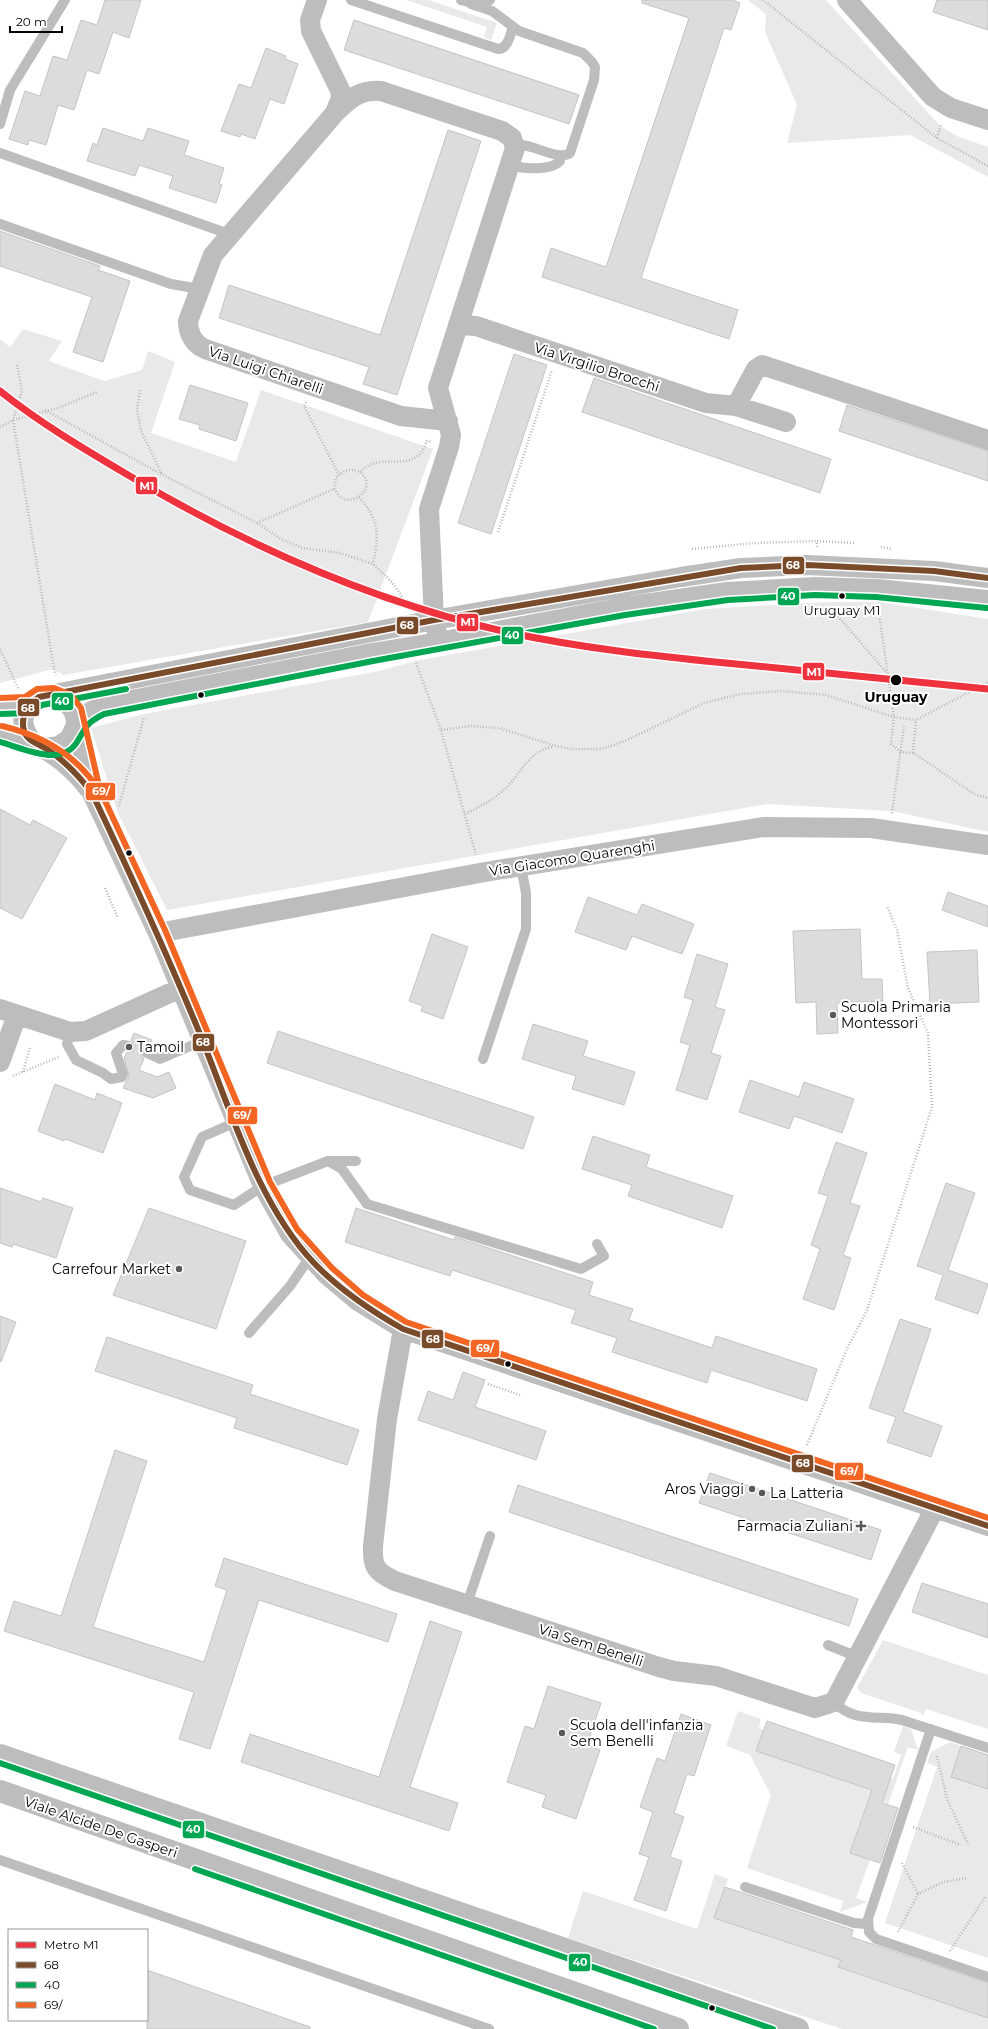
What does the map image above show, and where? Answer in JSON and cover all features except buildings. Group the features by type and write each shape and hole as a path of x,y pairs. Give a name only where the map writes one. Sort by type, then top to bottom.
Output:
{"main road":[{"path":"0,1755 771,2025 798,2029"},
{"name":"Viale Alcide De Gasperi","path":"0,1791 678,2029"}],"street":[{"name":"Via Luigi Chiarelli","path":"317,0 310,20 311,31 340,90 341,98 335,113"},
{"path":"846,0 933,97 947,106 988,120"},
{"name":"Via Luigi Chiarelli","path":"448,421 401,416 199,346 188,330 188,321 213,255 229,234 335,113 345,102 359,93 366,91 381,91 502,131 512,138 515,145"},
{"path":"439,642 434,620 429,509 449,447 451,435 438,388 515,154 515,145"},
{"name":"Via Virgilio Brocchi","path":"458,325 476,326 706,403 736,406 786,422"},
{"path":"736,406 756,369 762,365 988,440"},
{"path":"988,578 934,571 815,565 741,568 434,620 56,688 28,705 23,718 24,732 77,774 92,794 158,933 263,1186 290,1234 326,1274 358,1301 403,1329 988,1526"},
{"path":"0,734 39,745 59,746 70,738 76,725 88,713 101,706 372,653 439,642 624,607 735,591 815,587 877,589 988,600"},
{"path":"56,688 74,712 92,794"},
{"path":"0,706 28,705"},
{"name":"Via Giacomo Quarenghi","path":"158,933 521,866 763,827 871,828 988,845"},
{"path":"5,1070 8,1012 70,1032 86,1031 181,988"},
{"name":"Via Sem Benelli","path":"403,1329 387,1419 373,1546 374,1565 379,1572 395,1581 674,1671 716,1676 815,1708 834,1702"},
{"path":"834,1702 935,1508"}],"lane":[{"path":"0,124 10,90 65,0"},
{"path":"351,0 498,49 504,48 513,27"},
{"path":"461,0 492,11 513,27 526,34 583,53 592,62 595,68 594,80 572,149 566,156 558,155 527,145 515,145"},
{"path":"471,4 479,4 490,0"},
{"path":"0,154 229,234"},
{"path":"511,165 532,169 556,164 560,161 558,155"},
{"path":"0,224 171,284 200,289"},
{"path":"483,1059 526,929 526,893 521,866"},
{"path":"70,1032 67,1044 76,1060 103,1073 111,1079 122,1078 123,1074 116,1054 123,1045 129,1046"},
{"path":"146,1053 160,1059 202,1041"},
{"path":"236,1122 202,1137 184,1177 190,1190 234,1205 263,1186 328,1161 356,1161"},
{"path":"328,1161 342,1168 367,1204 580,1268 604,1256 597,1244"},
{"path":"249,1333 290,1286 310,1257"},
{"path":"467,1604 490,1536"},
{"path":"828,1645 858,1657"},
{"path":"834,1702 843,1710 856,1716 868,1718 895,1718 988,1748"},
{"path":"931,1729 868,1924 868,1932 872,1937 892,1945 988,1977"},
{"path":"0,1860 489,2029"},
{"path":"745,1887 854,1923 868,1924"}],"path":[{"path":"763,0 936,138 988,166"},
{"path":"936,138 942,122"},
{"path":"498,532 557,354"},
{"path":"17,365 22,391 12,420 56,688"},
{"path":"312,385 304,406 339,475"},
{"path":"140,390 137,410 141,431 163,475"},
{"path":"0,427 12,420 58,408 97,392"},
{"path":"46,410 163,475 257,523 281,539 302,548 340,553 373,564 392,582 401,596 407,612"},
{"path":"360,472 368,464 379,461 395,462 420,455 427,441 449,447"},
{"path":"351,469 360,472 366,480 365,490 359,497 349,500 340,497 334,489 334,482 339,475 351,469"},
{"path":"257,523 334,489"},
{"path":"359,497 367,506 376,522 378,541 373,564"},
{"path":"692,550 755,543 817,541 854,542"},
{"path":"817,541 817,547"},
{"path":"826,602 887,673"},
{"path":"878,604 894,717 891,744 901,752 913,753 974,794 988,798"},
{"path":"0,649 16,683"},
{"path":"415,661 442,730 477,859"},
{"path":"442,730 470,726 499,728 556,746 587,750 613,746 704,703 740,694 781,690 826,695 894,717 916,720 988,682"},
{"path":"118,811 144,714"},
{"path":"913,753 916,720"},
{"path":"892,815 904,726"},
{"path":"465,814 494,798 506,788 536,754 543,749 556,746"},
{"path":"104,888 118,918"},
{"path":"801,1463 847,1349 867,1310 932,1107 928,1032 908,988 897,930 887,906"},
{"path":"22,1072 30,1047"},
{"path":"5,1070 22,1072 59,1057"},
{"path":"488,1384 520,1395"},
{"path":"931,1729 946,1796 968,1844"},
{"path":"901,1822 961,1845"},
{"path":"893,1846 918,1894"},
{"path":"892,1945 918,1894 943,1882 967,1878"},
{"path":"943,1962 985,1897"}],"shaded area":[{"path":"406,0 429,0 497,23 491,40 484,37 487,27"},
{"path":"748,0 826,0 940,126 959,137 988,147 988,177 910,135 787,143 797,105 765,32 766,14"},
{"path":"23,329 62,341 49,361 104,381 142,370 148,351 175,362 151,433 236,462 261,390 433,449 368,622 63,675 53,669 0,683 0,339 10,347"},
{"path":"826,602 880,602 988,619 988,832 892,811 767,804 167,910 117,811 91,728 144,714 379,671 415,661 705,609"},
{"path":"883,1640 988,1675 988,1729 926,1709 923,1716 921,1713 861,1693 857,1688"},
{"path":"738,1711 761,1719 759,1728 764,1730 757,1751 885,1794 890,1778 893,1779 901,1755 894,1752 903,1726 911,1729 918,1750 908,1747 888,1804 869,1798 850,1853 870,1860 856,1898 867,1902 840,1912 843,1901 747,1868 771,1795 750,1755 726,1746"},
{"path":"950,1742 961,1746 951,1777 988,1789 988,1958 885,1923 937,1767 927,1763 931,1752"},
{"path":"715,1874 728,1879 715,1918 841,1960 839,1968 988,2018 988,2029 842,2029 568,1938 583,1891 697,1929"}],"metro line":[{"name":"M1","path":"0,391 46,425 128,475 219,525 266,548 361,589 460,621 538,638 645,654 988,689"}],"transit line":[{"name":"68","path":"988,578 934,571 807,565 741,568 434,620 39,697 28,707 23,720 24,731 27,737 52,752 76,774 92,793 170,964 259,1180 275,1210 293,1238 314,1263 334,1282 379,1315 403,1329 988,1526"},
{"name":"40","path":"0,742 41,754 61,754 70,750 77,742 85,728 104,714 373,661 625,615 728,600 815,595 876,597 987,608"},
{"name":"69/","path":"0,698 25,697 37,689 54,688 71,695 81,708 100,790 165,930 270,1182 297,1229 332,1268 363,1295 406,1322 988,1518"},
{"name":"40","path":"0,714 30,713 42,705 126,689"},
{"name":"69/","path":"2,726 17,730 46,742 71,758 82,769 101,794"},
{"name":"40","path":"0,1763 773,2029"},
{"name":"40","path":"195,1869 654,2029"}],"place":[{"name":"Uruguay M1","path":"842,596"},
{"name":"Uruguay","path":"896,680"},
{"name":"Scuola Primaria Montessori","path":"833,1015"},
{"name":"Tamoil","path":"129,1047"},
{"name":"Carrefour Market","path":"179,1269"},
{"name":"Aros Viaggi","path":"752,1489"},
{"name":"La Latteria","path":"762,1493"},
{"name":"Farmacia Zuliani","path":"861,1526"},
{"name":"Scuola dell'infanzia Sem Benelli","path":"562,1733"}]}
